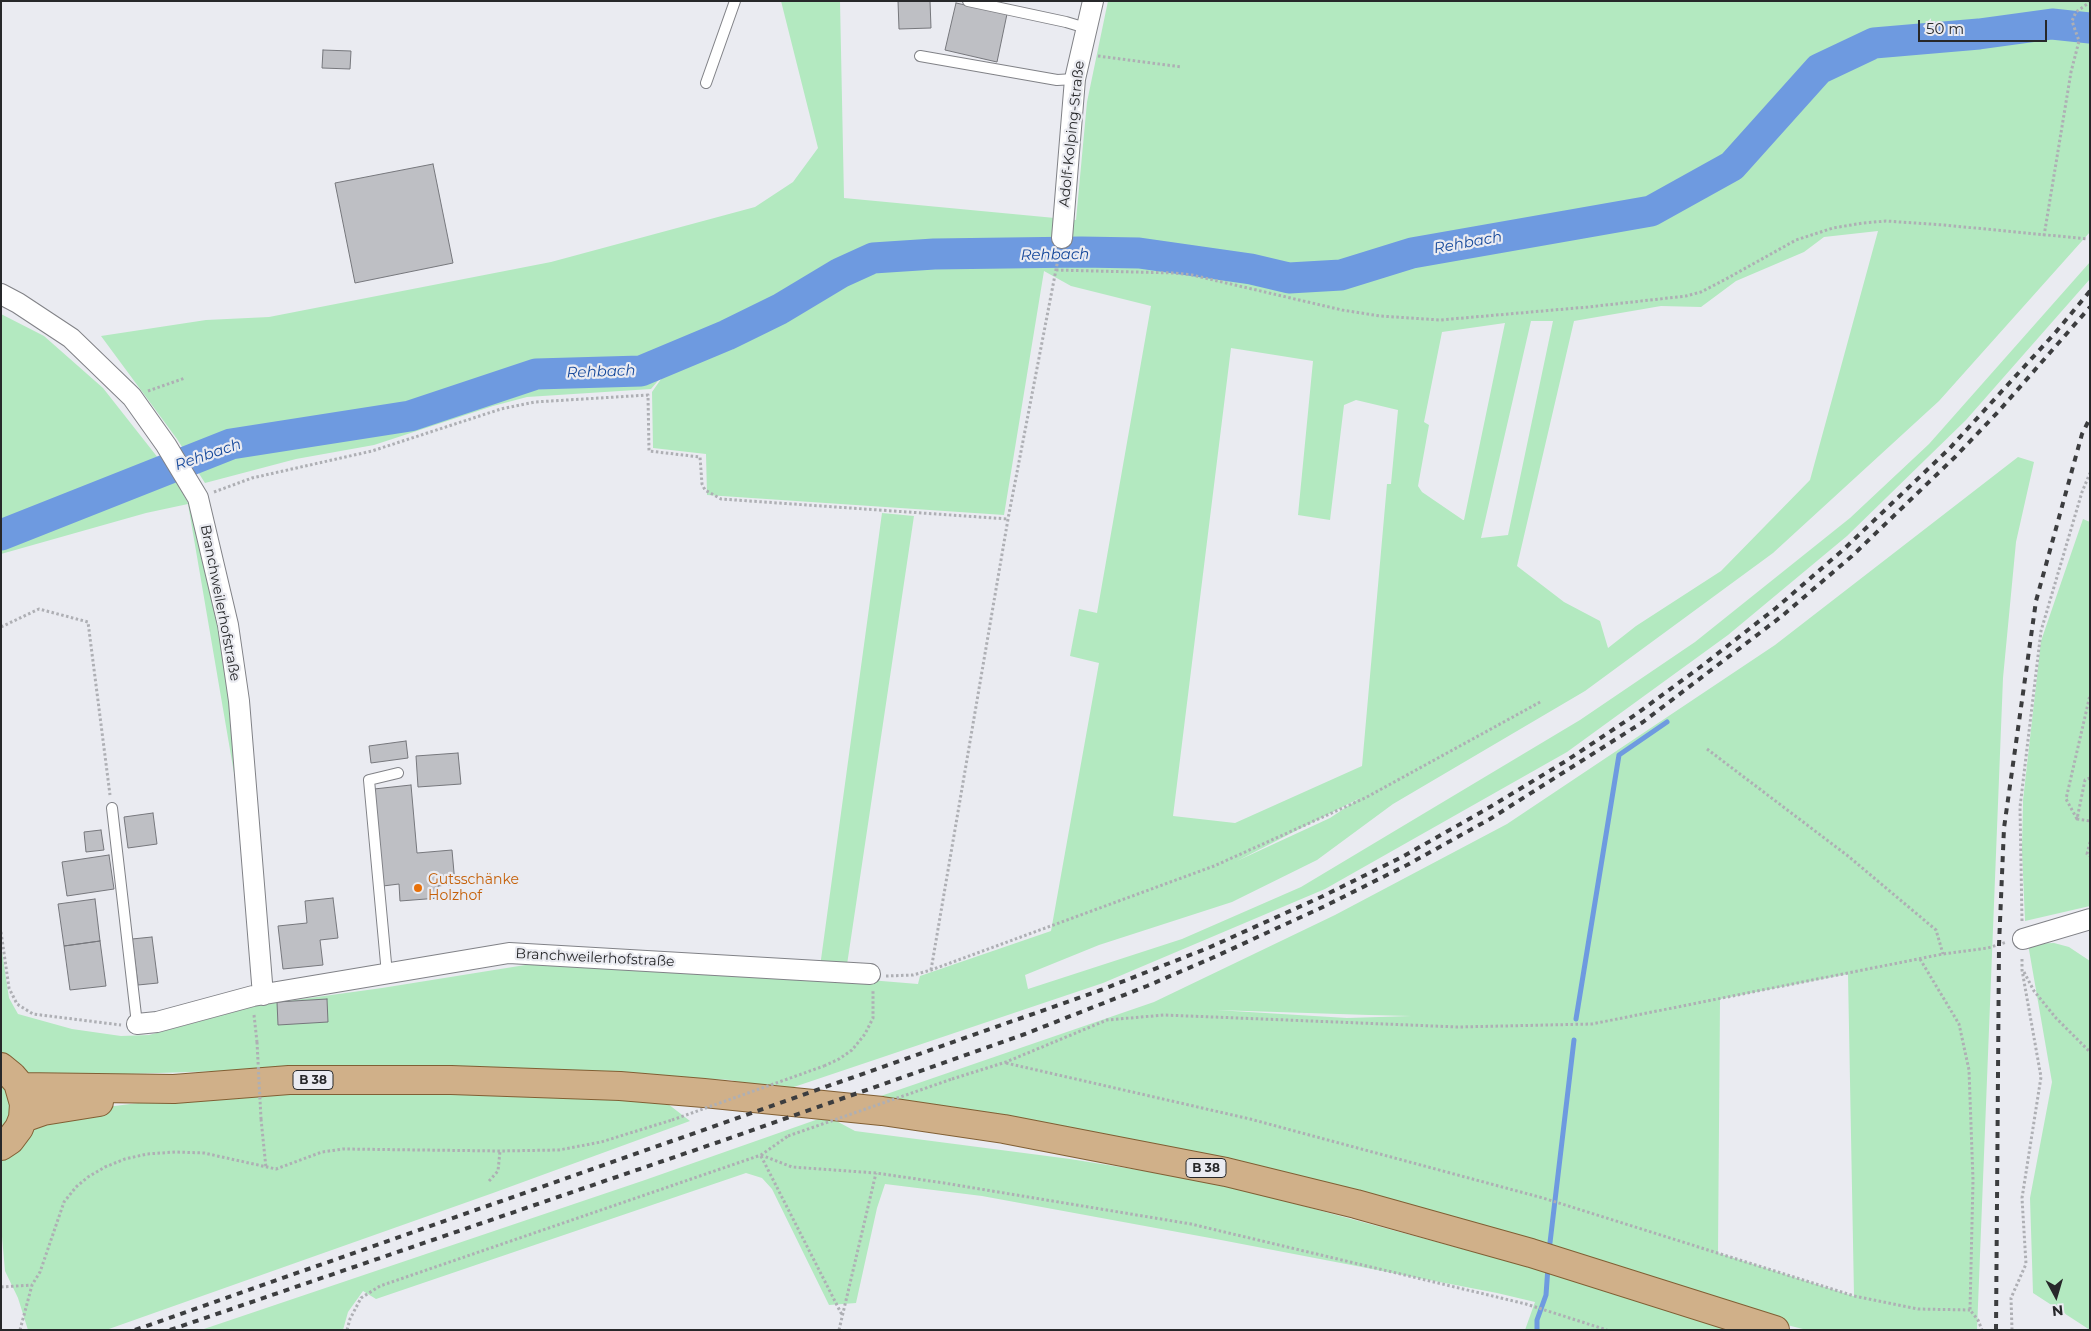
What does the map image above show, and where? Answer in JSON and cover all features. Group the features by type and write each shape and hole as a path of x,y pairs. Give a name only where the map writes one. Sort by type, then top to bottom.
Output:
{"main road":[{"path":"1,1067 12,1076 20,1087 24,1100 23,1118 13,1136 1,1146"},
{"name":"B 38","path":"23,1118 43,1111 174,1089 290,1080 364,1079 620,1086 882,1111 1004,1129 1226,1172 1356,1204 1531,1253 1775,1330"},
{"name":"B 38","path":"20,1087 174,1089"}],"street":[{"name":"Adolf-Kolping-Straße","path":"1062,238 1074,79 1093,1"},
{"name":"Branchweilerhofstraße","path":"1,294 71,338 132,397 166,445 198,498 228,625 239,702 258,996"},
{"path":"2023,939 2090,919"},
{"name":"Branchweilerhofstraße","path":"137,1024 157,1022 258,996 509,953 870,974"}],"lane":[{"path":"706,82 735,1"},
{"path":"968,1 1086,28"},
{"path":"920,56 1057,80 1074,79"},
{"path":"387,974 369,780 398,772"},
{"path":"112,808 137,1024"}],"path":[{"path":"2044,236 2078,41 2072,21 2076,12 2090,2"},
{"path":"1080,54 1182,68"},
{"path":"931,970 1008,520 1056,270 1192,275 1342,310 1380,316 1440,320 1686,296 1701,292 1796,240 1823,230 1863,223 1886,221 1944,225 2088,239"},
{"path":"132,397 185,378"},
{"path":"198,498 252,478 372,451 501,409 535,402 648,394 649,451 700,457 702,484 705,490 721,499 1008,520"},
{"path":"2012,1330 2011,1298 2026,1264 2022,1198 2041,1077 2022,970 2020,807 2041,630 2082,492 2090,473"},
{"path":"1,627 39,609 88,622 112,808"},
{"path":"2077,819 2066,799 2090,695"},
{"path":"20,1330 32,1285 40,1272 64,1202 76,1187 105,1167 132,1157 175,1152 204,1153 276,1169 322,1152 343,1149 500,1151 572,1148 617,1138 824,1066 845,1054 866,1034 873,1018 874,1004 870,974 896,977 931,970 1222,862 1365,798 1542,701"},
{"path":"1707,749 1848,856 1936,930 1944,954"},
{"path":"2077,819 2085,780 2090,778"},
{"path":"2077,819 2090,821"},
{"path":"2090,842 2087,854 2090,856"},
{"path":"1,932 9,988 17,1004 33,1014 120,1025 137,1024"},
{"path":"347,1330 350,1318 361,1298 380,1286 761,1155 788,1136 1006,1062 1107,1020 1164,1014 1458,1028 1592,1024 1944,954 1988,948"},
{"path":"1920,959 1960,1024 1969,1070 1973,1180 1970,1310 1982,1330"},
{"path":"2022,970 2034,991 2056,1018 2090,1052"},
{"path":"258,996 257,1042 266,1168"},
{"path":"1006,1062 1250,1119 1542,1198 1854,1296 1918,1309 1970,1310"},
{"path":"489,1181 498,1171 500,1151"},
{"path":"761,1155 792,1167 876,1174 953,1184 1191,1224 1526,1304 1606,1330"},
{"path":"761,1155 842,1315"},
{"path":"839,1330 876,1174"},
{"path":"1,1287 32,1285"}],"green space":[{"path":"781,1 840,1 844,198 1076,220 1087,102 1108,1 2090,1 2090,232 1939,401 1773,553 1585,691 1393,804 1317,860 1232,902 1099,945 1025,975 1028,989 1182,939 1301,887 1580,720 1695,642 1850,518 1929,444 2090,262 2090,279 1966,420 1847,536 1728,635 1567,752 1325,889 1103,983 779,1092 731,1080 500,1068 285,1069 31,1077 1,1057 1,945 9,998 18,1014 72,1029 121,1036 149,1035 259,1005 382,988 544,962 819,974 882,513 914,516 845,978 918,984 920,976 1051,931 1099,663 1070,656 1079,609 1097,613 1151,306 1071,286 1044,271 1004,515 707,495 706,454 653,448 652,392 668,369 651,389 527,397 493,406 374,445 296,459 205,483 177,439 101,336 206,320 269,317 551,262 755,207 793,182 818,148","holes":["1878,231 1810,480 1721,571 1636,626 1608,648 1600,621 1564,602 1517,566 1574,321 1661,306 1701,307 1736,281 1804,252 1824,237","1531,321 1553,321 1508,535 1481,538","1505,323 1464,520 1422,492 1418,486 1429,425 1424,422 1442,332","1231,348 1313,361 1298,515 1330,520 1344,405 1356,400 1398,410 1391,484 1387,484 1362,766 1235,823 1173,816","1360,798 1330,818 1237,861"]},
{"path":"1,314 44,336 103,388 177,482 188,503 207,499 238,635 235,779 188,504 146,513 1,554"},
{"path":"2018,457 2034,462 2016,542 2003,678 1977,1330 1807,1330 875,1098 1154,1002 1335,915 1507,824 1775,645","holes":["1848,974 1854,1296 1718,1253 1720,999","1216,1010 1369,1015 1411,1016 1347,1018"]},
{"path":"2083,519 2090,522 2090,906 2025,921 2022,850 2023,800 2041,641"},
{"path":"2054,943 2069,947 2090,961 2090,1330 2033,1293 2030,1198 2052,1082 2028,944"},
{"path":"1,1081 12,1100 10,1119 1,1130"},
{"path":"466,1091 642,1098 668,1104 690,1121 106,1330 28,1330 18,1298 5,1271 1,1225 1,1163 6,1153 33,1125 68,1112 216,1093"},
{"path":"827,1116 855,1131 1070,1159 1214,1182 1537,1269 1729,1330 1525,1330 1535,1302 1497,1293 982,1196 885,1184 877,1208 856,1303 829,1305 772,1189 762,1178 746,1173 376,1299 363,1291 348,1312 343,1330 201,1330 645,1180"}],"building":[{"path":"898,1 930,1 931,28 899,29"},
{"path":"956,3 1007,14 997,62 945,50"},
{"path":"323,50 351,51 350,69 322,68"},
{"path":"433,164 453,263 355,283 335,183"},
{"path":"406,741 408,758 371,763 369,746"},
{"path":"458,753 461,784 418,787 416,756"},
{"path":"411,785 417,853 452,850 455,884 438,886 439,898 400,901 399,884 383,886 374,789"},
{"path":"153,813 157,844 128,848 124,817"},
{"path":"101,830 104,850 86,852 84,832"},
{"path":"109,855 114,889 67,896 62,862"},
{"path":"333,898 338,938 320,940 323,965 283,969 278,926 307,923 305,901"},
{"path":"95,899 100,941 64,946 58,904"},
{"path":"152,937 158,983 138,985 132,939"},
{"path":"100,941 106,986 70,990 64,946"},
{"path":"327,999 328,1022 278,1025 277,1002"}],"waterway":[{"name":"Rehbach","path":"1,535 231,444 410,416 536,374 641,371 727,335 780,309 840,273 873,258 934,254 1139,253 1251,269 1289,278 1341,275 1412,253 1651,211 1732,166 1819,69 1874,43 1979,34 2052,24 2090,28"},
{"path":"1576,1019 1619,755 1667,722"},
{"path":"1549,1251 1574,1040"},
{"path":"1537,1330 1537,1320 1546,1295 1548,1267"}],"railway":[{"path":"135,1330 1101,990 1208,948 1321,897 1402,857 1566,761 1635,715 1776,608 1844,549 1949,449 2055,333 2090,291"},
{"path":"170,1330 736,1136 1025,1034 1212,958 1325,906 1407,865 1490,819 1643,722 1782,616 1852,556 1955,457 1998,412 2090,307"},
{"path":"1996,1330 1999,945 2004,828 2036,601 2082,434 2090,418"}],"place":[{"name":"Gutsschänke Holzhof","path":"418,888"}]}
